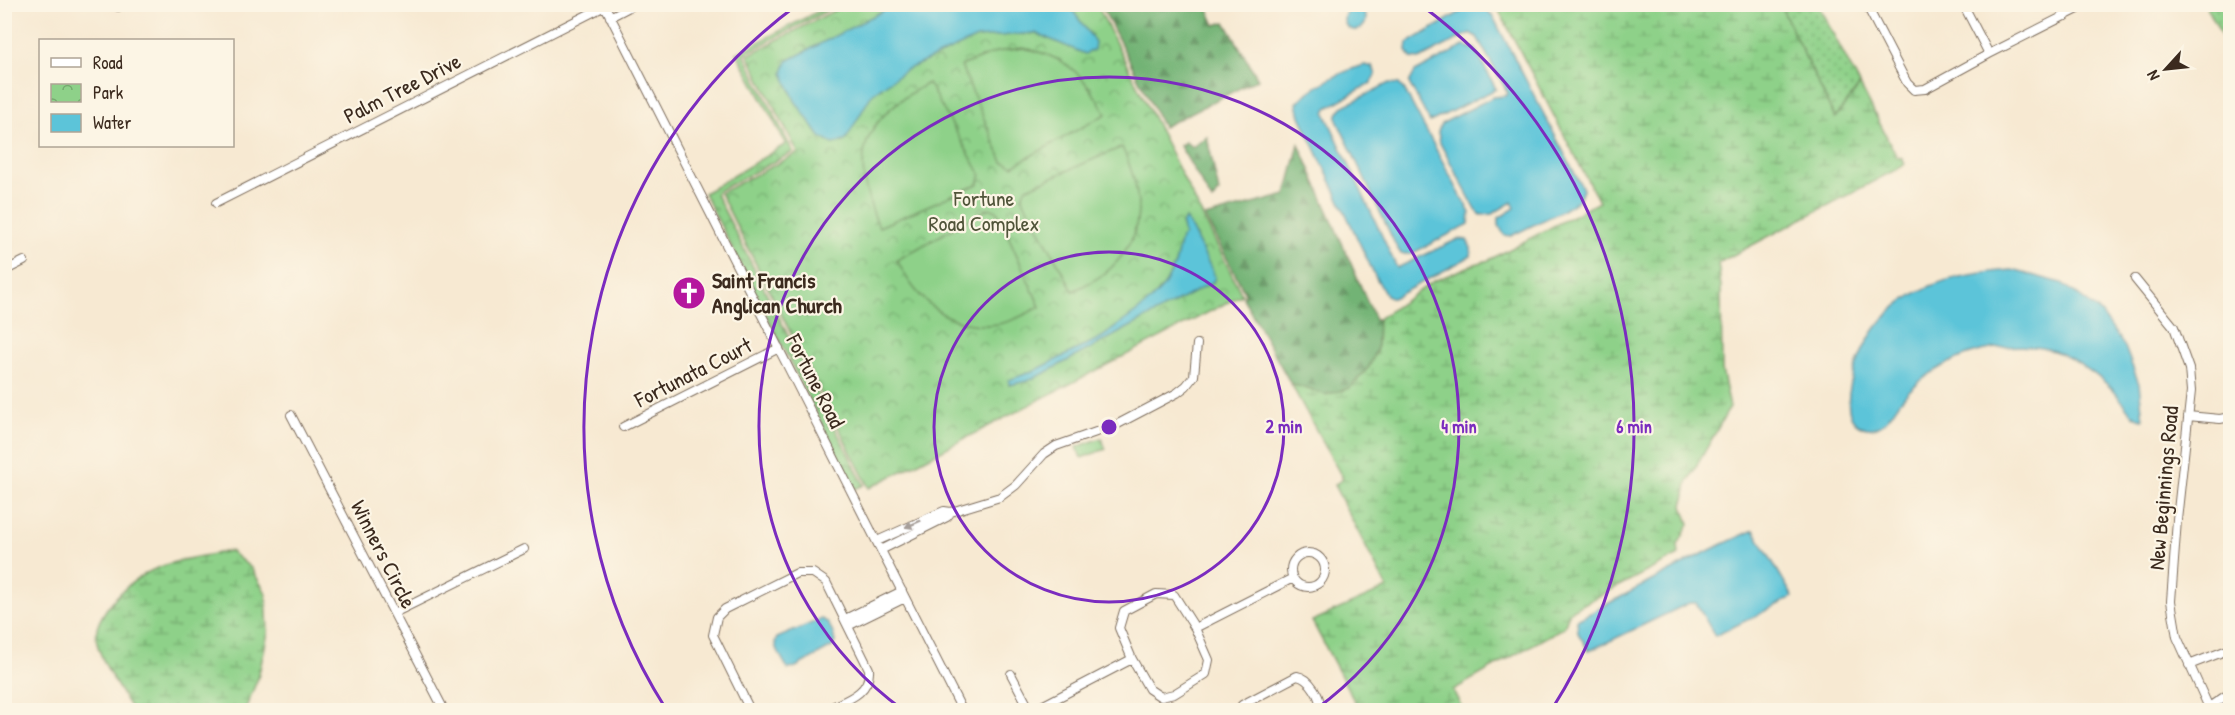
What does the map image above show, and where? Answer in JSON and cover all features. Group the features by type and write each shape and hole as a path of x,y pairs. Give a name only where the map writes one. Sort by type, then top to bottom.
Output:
{"street":[{"path":"610,17 635,4"},
{"path":"1866,4 1907,83 1914,90 1925,89 2088,4"},
{"path":"1964,4 1989,54"},
{"path":"2060,4 2066,16"},
{"name":"Fortune Road","path":"604,5 962,711"},
{"name":"Palm Tree Drive","path":"216,202 604,5"},
{"path":"4,271 24,261"},
{"name":"New Beginnings Road","path":"2135,279 2174,327 2182,344 2189,369 2191,391 2171,601 2177,637 2209,709"},
{"path":"877,541 944,511 951,512 1000,497 1016,485 1044,454 1056,447 1116,425 1177,393 1194,376 1197,344"},
{"name":"Fortunata Court","path":"623,427 778,348"},
{"name":"Winners Circle","path":"291,415 444,711"},
{"path":"2188,416 2220,419 2230,417"},
{"path":"881,550 947,517 951,512"},
{"path":"394,614 524,549"},
{"path":"1302,554 1314,554 1323,561 1324,577 1316,585 1306,587 1293,578 1291,567 1293,561 1302,554"},
{"path":"750,711 713,635 715,622 722,611 793,574 810,572 817,574 826,582 868,664 869,679 862,691 826,711"},
{"path":"1195,628 1293,578"},
{"path":"846,622 903,594"},
{"path":"1156,594 1174,595 1195,628 1209,660 1206,674 1174,694 1161,696 1149,689 1132,659 1119,628 1124,611 1156,594"},
{"path":"2189,665 2230,649"},
{"path":"1011,674 1032,711 1132,659"},
{"path":"1243,711 1242,705 1297,676 1309,682 1320,703 1320,711"},
{"path":"2209,709 2230,693"}],"green space":[{"path":"830,5 838,5 744,54 793,152 716,194 864,485 855,489 704,193 786,144 737,53"},
{"name":"Fortune Road Complex","path":"845,5 1097,5 1242,295 869,488 720,193 798,153 748,55"},
{"path":"1101,5 1206,5 1215,25 1225,22 1258,79 1163,127"},
{"path":"1496,5 1780,5 1835,118 1860,85 1897,157 1902,158 1905,165 1718,263 1721,287 1722,370 1730,407 1687,483 1683,506 1689,524 1678,545 1679,555 1570,611 1564,627 1453,690 1463,710 1359,710 1312,621 1387,588 1334,485 1343,479 1291,384 1326,395 1350,388 1369,367 1377,349 1378,319 1434,281 1489,260 1599,202"},
{"path":"1780,5 1818,5 1860,85 1835,118"},
{"path":"2206,5 2230,5 2230,52"},
{"path":"1023,48 1052,57 1073,70 1090,88 1106,114 1013,166 1003,162 961,66 996,52"},
{"path":"928,83 981,175 978,184 879,227 869,202 864,180 863,160 867,142 875,126 888,111"},
{"path":"1207,137 1219,192 1212,201 1180,146 1185,142 1192,147"},
{"path":"1299,144 1375,319 1378,319 1377,349 1369,367 1350,388 1326,395 1291,384 1243,298 1245,293 1205,217 1286,195"},
{"path":"1122,147 1134,178 1137,194 1138,209 1132,239 1124,253 1108,271 1073,291 1022,198 1025,189"},
{"path":"989,208 997,211 1040,307 1004,323 980,325 964,323 936,310 924,300 897,260"},
{"path":"1101,438 1106,449 1081,458 1077,447"},
{"path":"230,551 251,568 266,593 268,633 258,678 245,710 132,710 100,654 96,632 103,614 124,589 151,571 179,561"}],"water":[{"path":"894,5 1069,5 1095,42 1094,50 1085,54 1035,33 977,38 906,70 872,94 845,141 833,144 820,137 795,101 783,73 787,61"},
{"path":"1484,6 1493,17 1583,189 1579,200 1511,236 1504,235 1499,225 1499,218 1515,208 1512,202 1492,214 1481,215 1476,210 1440,143 1438,132 1441,124 1493,97 1506,96 1508,93 1477,37 1470,33 1419,59 1411,58 1407,50 1408,43 1467,8"},
{"path":"1355,8 1363,11 1366,19 1363,27 1355,30 1347,27 1344,19 1347,11"},
{"path":"1464,46 1475,49 1496,89 1430,122 1409,83 1415,72"},
{"path":"1365,65 1373,67 1376,75 1371,83 1327,108 1325,113 1397,268 1458,239 1467,240 1471,248 1471,256 1393,298 1386,295 1375,276 1300,116 1297,103 1310,91 1328,80"},
{"path":"1389,83 1399,84 1405,91 1470,213 1469,224 1411,254 1401,254 1396,246 1337,120 1337,114 1342,107"},
{"path":"1185,219 1213,272 1215,277 1213,282 1043,374 1009,385 1009,380 1036,370 1102,337 1147,304 1164,286 1175,264 1181,238 1184,235 1182,225"},
{"path":"2012,270 2062,283 2101,313 2125,347 2139,384 2143,419 2130,412 2102,380 2069,358 2047,349 2014,346 1966,355 1954,360 1919,382 1901,400 1884,423 1868,428 1856,423 1850,413 1849,399 1856,367 1869,338 1878,325 1899,304 1932,285 1945,281"},
{"path":"1754,530 1793,597 1715,636 1696,603 1689,603 1589,651 1578,633 1577,620 1712,549"},
{"path":"821,619 827,622 833,632 835,642 832,647 788,669 776,648 777,638"}],"place":[{"name":"Saint Francis Anglican Church","path":"689,293"}]}
